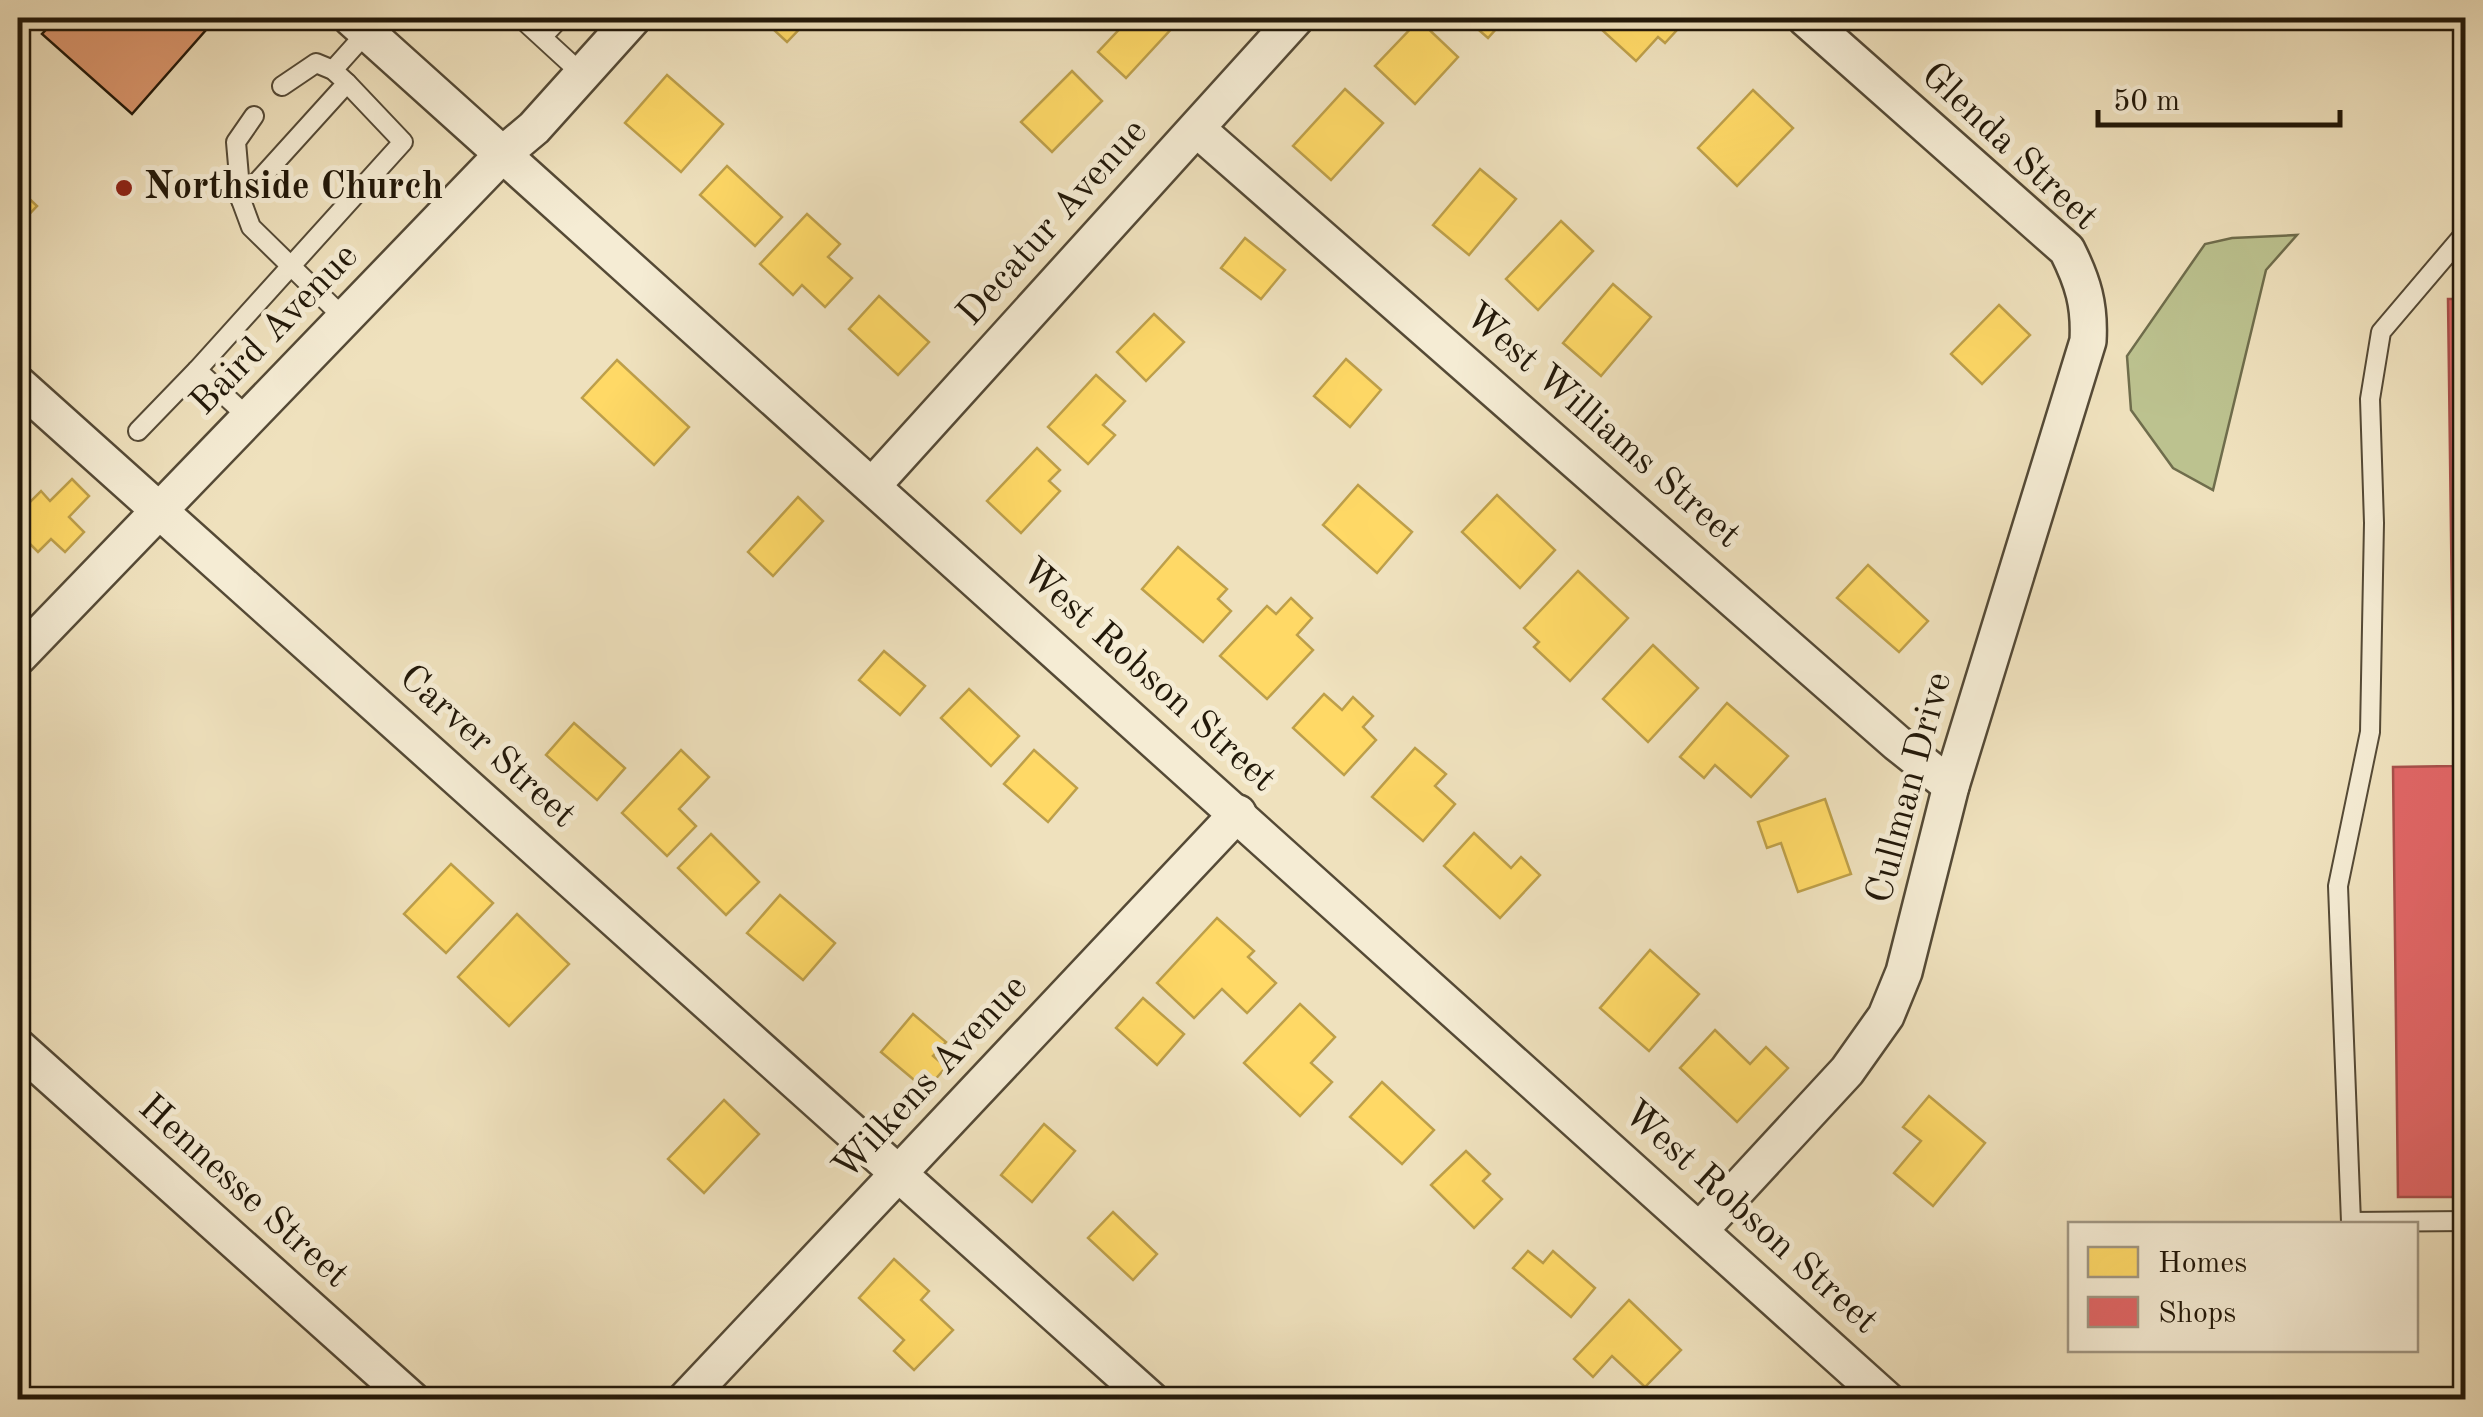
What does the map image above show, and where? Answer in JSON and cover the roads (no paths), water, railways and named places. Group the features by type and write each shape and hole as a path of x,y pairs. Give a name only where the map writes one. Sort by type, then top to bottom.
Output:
{"street":[{"name":"Baird Avenue","path":"18,657 503,154 534,128 633,18"},
{"name":"Decatur Avenue","path":"873,485 1296,18"},
{"name":"Glenda Street","path":"1806,18 2067,250 2083,282 2090,310"},
{"name":"West Robson Street","path":"359,25 1887,1400"},
{"name":"West Williams Street","path":"1197,128 1897,743 1952,786"},
{"name":"Cullman Drive","path":"1700,1230 1869,1045 1886,1016 1904,972 1952,786 2088,341 2090,310"},
{"name":"Carver Street","path":"18,384 1151,1400"},
{"name":"Wilkens Avenue","path":"685,1400 1238,813"},
{"name":"Hennesse Street","path":"18,1047 412,1400"}],"lane":[{"path":"521,18 582,74"},
{"path":"543,36 560,18"},
{"path":"241,200 340,76 359,25"},
{"path":"138,431 404,142 340,76 316,63 282,86"},
{"path":"254,116 236,142 241,200 250,226 345,319"},
{"path":"2466,232 2381,332 2370,399 2374,522 2370,732 2338,886 2351,1222 2466,1221"},
{"path":"197,370 249,418"}],"place":[{"name":"Northside Church","path":"124,188"}]}
